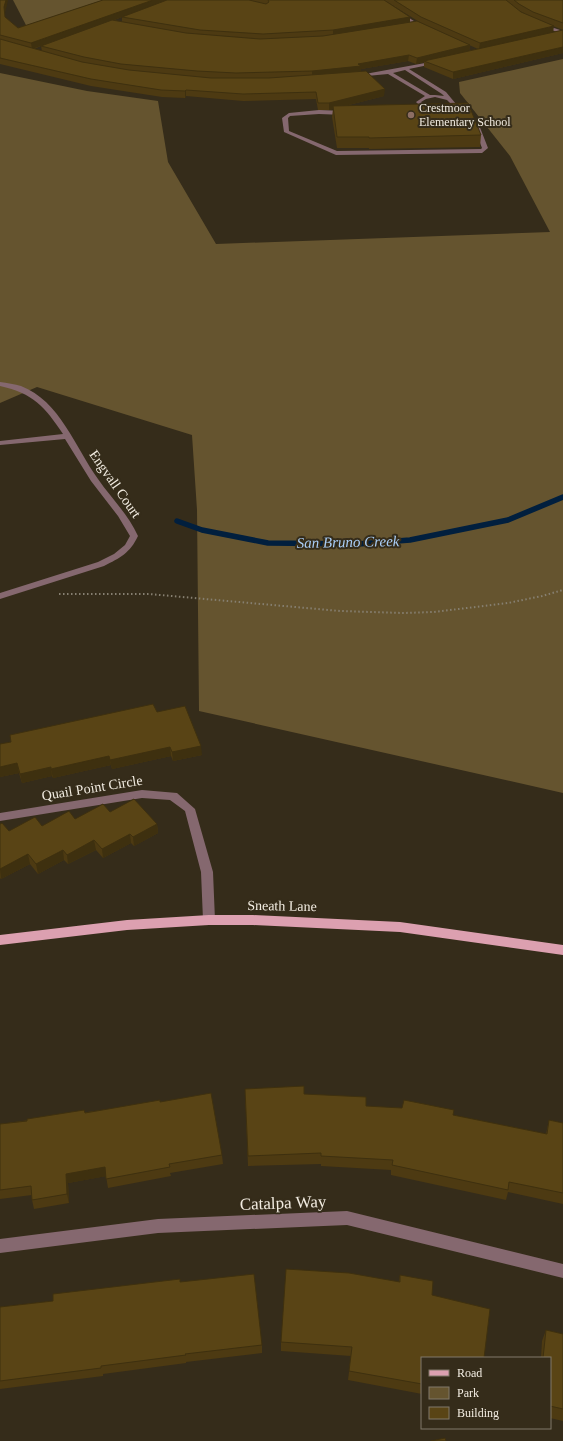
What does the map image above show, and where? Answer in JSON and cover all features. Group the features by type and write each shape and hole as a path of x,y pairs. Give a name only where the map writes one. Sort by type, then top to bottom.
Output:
{"main road":[{"name":"Sneath Lane","path":"0,940 126,925 209,920 292,920 400,927 563,950"}],"street":[{"path":"379,0 418,26 430,31"},
{"path":"539,24 563,33"},
{"path":"410,27 418,26"},
{"path":"555,35 563,33"},
{"path":"350,77 389,72 442,61"},
{"path":"406,69 444,93 447,98"},
{"path":"389,72 429,97"},
{"path":"454,104 450,107 440,109 418,106 419,100 429,97 447,98 453,100 454,104 461,106"},
{"path":"348,113 323,112 289,115 285,118 286,132 336,153 482,151 485,148 474,121"},
{"name":"Engvall Court","path":"0,384 19,388 34,396 48,408 68,436 80,459 94,480 129,524 134,536 129,546 118,556 101,564 0,596"},
{"path":"0,443 68,436"},
{"name":"Quail Point Circle","path":"0,817 142,794 173,796 190,809 207,872 209,920"},
{"name":"Catalpa Way","path":"0,1246 158,1226 347,1218 563,1270"}],"path":[{"path":"56,594 117,592 156,594 353,612 395,614 436,612 502,604 550,595 563,590"}],"green space":[{"path":"13,0 107,0 27,27"},
{"path":"563,59 563,793 199,711 197,510 192,435 37,387 0,403 0,73 87,91 158,101 168,162 216,244 550,232 510,156 460,93 459,82"}],"building":[{"path":"0,0 6,0 4,7 5,17 18,28 103,0 153,0 31,43 0,35"},
{"path":"167,0 249,0 266,4 269,2 268,0 384,0 410,17 333,30 263,34 200,30 122,17"},
{"path":"394,0 506,0 521,12 554,26 480,43 421,17"},
{"path":"514,0 563,0 563,23 533,12"},
{"path":"112,20 186,33 260,39 323,36 417,21 470,45 417,58 409,55 358,64 361,66 312,71 236,73 121,64 84,57 41,46"},
{"path":"563,30 563,47 453,72 424,61"},
{"path":"0,39 82,62 129,70 211,78 269,78 366,71 385,89 329,103 318,103 316,92 243,94 186,90 161,90 91,79 0,58"},
{"path":"468,103 481,135 369,138 337,137 333,106"},
{"path":"153,704 157,712 185,706 201,746 172,752 170,747 110,760 109,756 51,769 51,767 20,774 17,763 0,767 0,744 11,742 10,735"},
{"path":"134,799 157,824 133,837 130,834 102,849 94,840 67,855 63,850 36,864 28,854 0,869 0,824 2,823 9,831 35,817 42,826 69,811 75,819 103,804 110,812"},
{"path":"304,1086 304,1094 366,1097 366,1106 402,1108 404,1100 454,1110 453,1115 547,1134 549,1120 563,1123 563,1193 509,1182 508,1190 392,1165 393,1160 321,1156 321,1153 248,1156 245,1089"},
{"path":"211,1093 222,1155 169,1164 170,1167 106,1179 105,1167 66,1174 67,1194 32,1200 31,1186 0,1190 0,1124 27,1121 27,1119 84,1110 85,1113"},
{"path":"286,1269 349,1273 400,1282 400,1275 433,1281 432,1295 490,1309 484,1357 421,1357 421,1384 349,1371 352,1347 281,1342"},
{"path":"254,1274 262,1345 185,1354 186,1355 101,1366 101,1368 0,1381 0,1307 53,1301 53,1294 180,1279 180,1282"},
{"path":"546,1330 563,1334 563,1409 551,1406 551,1357 543,1357"},
{"path":"445,1438 446,1441 431,1441"}],"waterway":[{"name":"San Bruno Creek","path":"177,521 202,530 268,543 358,544 410,540 508,520 563,497"}],"place":[{"name":"Crestmoor Elementary School","path":"411,115"}]}
